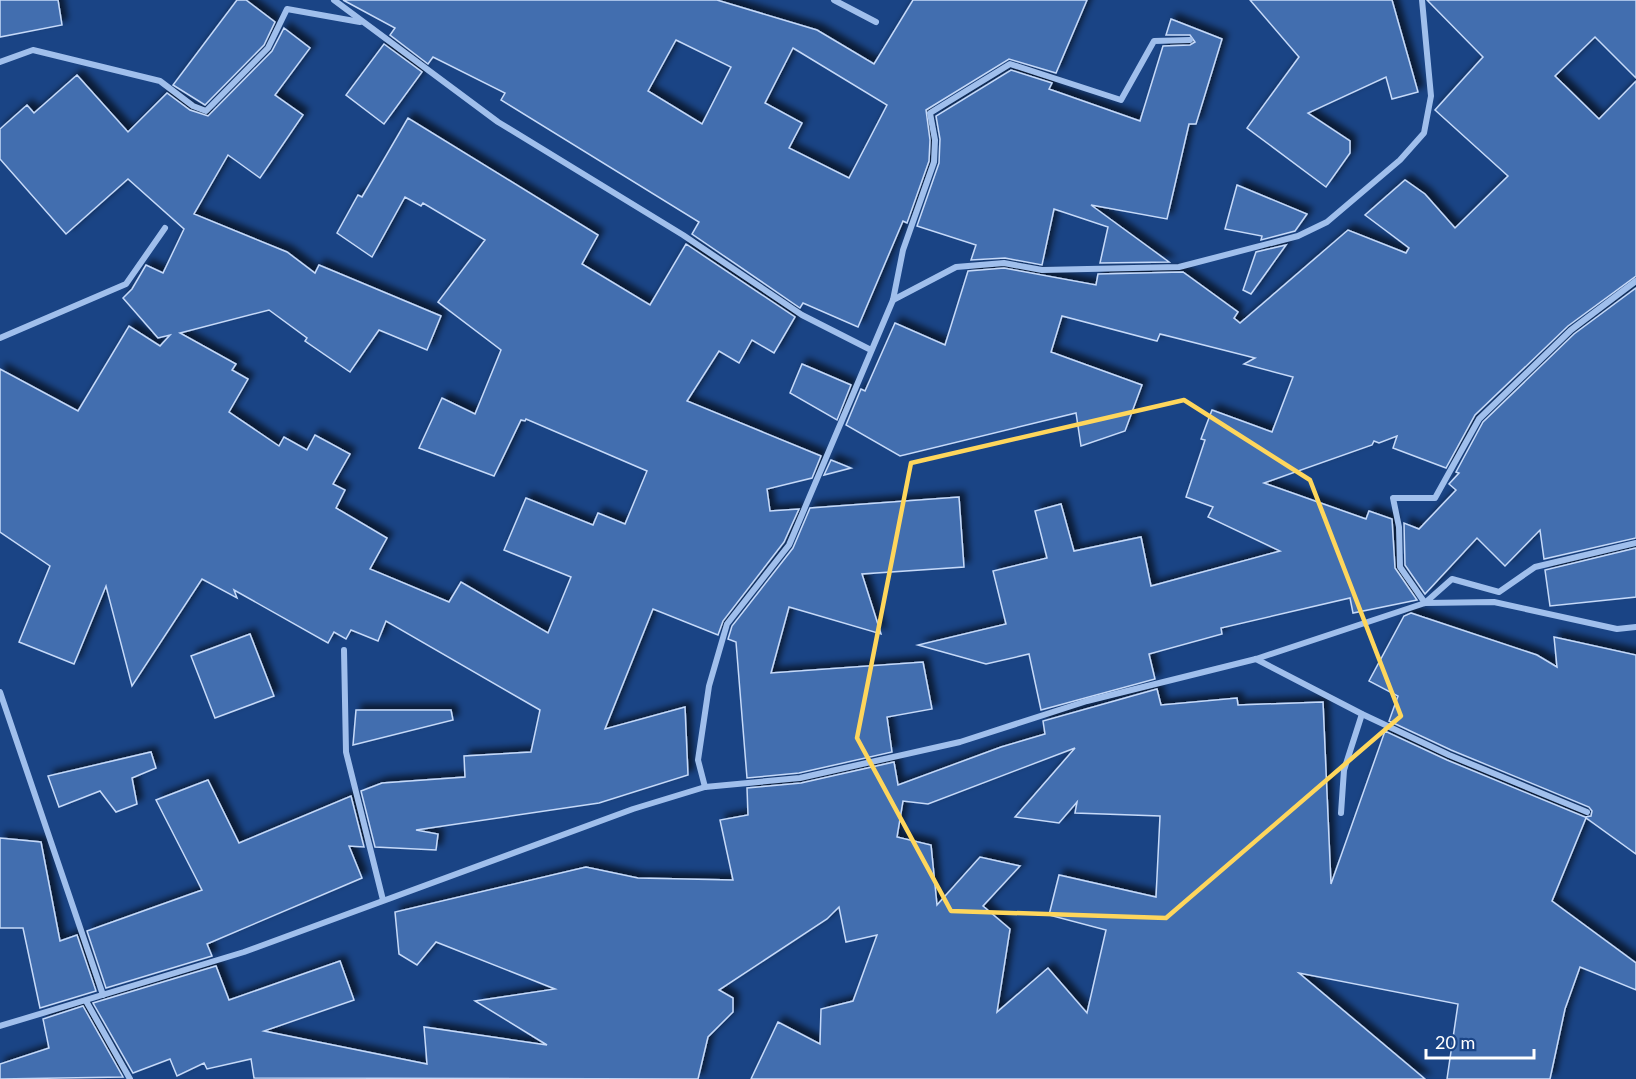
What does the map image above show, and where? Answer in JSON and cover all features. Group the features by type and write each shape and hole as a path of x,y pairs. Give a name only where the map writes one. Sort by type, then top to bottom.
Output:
{"street":[{"path":"334,0 498,122 645,211 802,315 871,350"},
{"path":"834,0 876,22"},
{"path":"893,300 956,267 1004,263 1042,270 1179,267 1298,236 1327,222 1400,160 1424,133 1431,96 1422,0"},
{"path":"0,62 33,50 160,81 193,106 206,111 268,48 287,9 363,23"},
{"path":"705,787 698,760 709,686 727,624 789,545 893,300 903,250 934,162 935,140 930,113 1010,64 1121,100 1154,41 1190,40"},
{"path":"0,338 126,284 165,228"},
{"path":"1425,603 1400,567 1399,527 1394,498 1435,498 1479,419 1571,330 1636,280"},
{"path":"1425,603 1452,579 1499,592 1535,567 1636,543"},
{"path":"0,1026 244,952 633,809 705,787 800,778 960,742 1087,701 1256,659 1425,603 1494,602 1617,629 1636,627"},
{"path":"344,650 346,752 383,900"},
{"path":"1256,659 1362,714 1449,755 1587,812"},
{"path":"0,692 103,995"},
{"path":"1341,813 1344,770 1362,714"},
{"path":"86,1000 130,1079"}],"highlighted area":[{"path":"1184,400 1310,480 1401,716 1166,918 951,911 857,738 911,463"}],"building":[{"path":"0,0 58,0 62,25 0,37"},
{"path":"237,0 246,0 275,22 264,45 205,105 173,85"},
{"path":"343,0 717,0 817,30 874,64 913,0 1087,0 1056,73 1009,59 926,110 930,140 929,161 907,223 903,221 858,327 803,303 800,308 692,234 699,222 501,100 505,93 433,57 428,64 390,35 395,28","holes":["676,40 731,67 702,124 648,91","793,48 887,105 849,178 789,148 802,123 765,103"]},
{"path":"1250,0 1392,0 1418,92 1392,99 1386,77 1308,113 1350,141 1350,153 1326,187 1247,128 1299,57"},
{"path":"1427,0 1636,0 1636,78 1595,37 1555,76 1599,119 1636,81 1636,276 1568,326 1475,415 1446,468 1393,448 1397,436 1379,443 1374,441 1372,445 1264,483 1366,519 1369,511 1392,519 1395,568 1417,600 1353,613 1350,598 1221,628 1222,634 1149,654 1155,679 1041,710 1029,654 986,664 918,645 1006,624 993,571 1047,558 1035,511 1061,504 1074,551 1141,537 1151,586 1280,551 1208,517 1213,507 1186,497 1205,440 1201,439 1212,410 1272,432 1293,377 1244,364 1255,358 1160,334 1157,341 1062,316 1051,352 1142,385 1125,431 1081,446 1076,413 900,456 846,425 861,389 865,391 895,323 945,345 968,271 1004,268 1096,285 1098,274 1183,272 1238,312 1234,318 1240,323 1348,230 1406,253 1409,248 1365,215 1405,180 1425,194 1455,228 1508,176 1435,110 1483,57"},
{"path":"1171,19 1222,39 1196,124 1189,124 1167,219 1091,205 1169,262 1100,263 1108,227 1054,209 1042,265 1005,258 971,260 976,245 917,226 939,163 940,139 936,116 1011,70 1052,83 1049,89 1140,121 1163,46 1190,45 1195,42 1190,35 1166,35"},
{"path":"284,28 310,48 275,95 303,115 260,178 228,155 194,214 287,252 315,273 319,265 441,316 427,350 379,330 350,372 305,341 307,338 269,310 180,333 236,364 232,370 248,379 229,412 279,446 284,437 307,450 315,435 350,454 333,484 345,490 336,508 387,538 370,569 449,602 461,582 548,633 571,577 504,550 526,498 593,525 598,513 625,524 647,471 526,419 521,420 494,476 419,448 442,398 475,414 501,350 438,302 485,240 423,203 421,206 405,197 372,257 337,233 358,195 362,197 408,118 598,235 582,264 650,305 686,244 795,317 774,353 752,340 739,363 719,351 687,401 821,456 812,478 767,489 770,511 799,509 784,542 723,621 718,635 653,609 605,729 685,707 688,775 599,803 416,830 438,834 436,850 375,847 361,791 382,783 465,777 464,756 531,752 540,710 386,621 378,641 351,630 346,639 334,632 328,643 234,590 237,598 202,579 132,686 106,586 74,664 19,642 50,566 0,532 0,369 78,411 129,326 160,346 170,335 158,338 123,298 132,289 146,265 163,273 184,229 128,179 66,234 0,159 0,129 27,105 34,113 77,75 128,132 167,93 190,110 208,116 272,51"},
{"path":"384,44 422,72 384,124 346,95"},
{"path":"1237,185 1307,214 1295,231 1261,240 1262,236 1225,229"},
{"path":"1286,245 1251,294 1243,290 1256,252"},
{"path":"1636,288 1636,538 1544,559 1540,530 1505,566 1477,538 1425,594 1405,565 1404,523 1419,529 1456,490 1449,484 1459,473 1456,472 1483,422 1574,334"},
{"path":"802,364 851,385 837,420 790,393"},
{"path":"831,460 851,468 824,475"},
{"path":"959,497 964,567 862,574 881,634 789,607 771,673 923,662 932,709 887,717 892,752 799,773 747,778 736,642 728,639 732,626 793,548 810,508"},
{"path":"1636,548 1636,597 1550,606 1545,570"},
{"path":"1411,613 1537,655 1557,667 1554,637 1636,655 1636,854 1586,818 1552,901 1636,963 1636,990 1580,967 1565,1009 1550,1079 1447,1079 1458,1004 1299,973 1425,1079 751,1079 778,1022 820,1044 821,1009 853,1001 877,935 846,942 839,907 827,919 719,990 733,998 733,1012 708,1037 698,1079 254,1078 251,1059 207,1069 204,1063 177,1076 170,1059 133,1073 93,1003 216,966 229,1000 340,961 354,1000 264,1031 427,1064 424,1027 547,1045 475,1001 555,989 436,942 417,965 399,954 395,912 586,867 638,878 733,880 720,820 748,815 747,788 801,783 894,762 898,785 1001,747 1045,734 1043,721 1157,689 1161,705 1237,698 1238,705 1323,702 1331,884 1385,731 1447,760 1585,817 1591,816 1592,811 1589,807 1451,750 1389,721 1398,696 1369,681 1404,616","holes":["1075,748 1015,817 1059,823 1077,802 1075,813 1160,816 1156,897 1059,875 1049,915 1106,930 1087,1013 1048,968 997,1012 1010,929 983,906 1020,866 980,857 937,905 931,845 897,837 903,801 928,804"]},
{"path":"250,634 274,696 215,718 191,656"},
{"path":"356,710 451,710 453,720 353,745"},
{"path":"151,752 156,768 132,778 137,804 116,812 100,791 59,807 48,776"},
{"path":"208,780 239,843 351,796 364,847 349,846 362,878 207,944 212,956 106,988 87,931 202,890 156,800"},
{"path":"0,838 41,842 60,941 77,935 96,991 40,1008 23,928 0,928"},
{"path":"83,1006 123,1077 0,1079 0,1064 49,1048 43,1019"}]}
